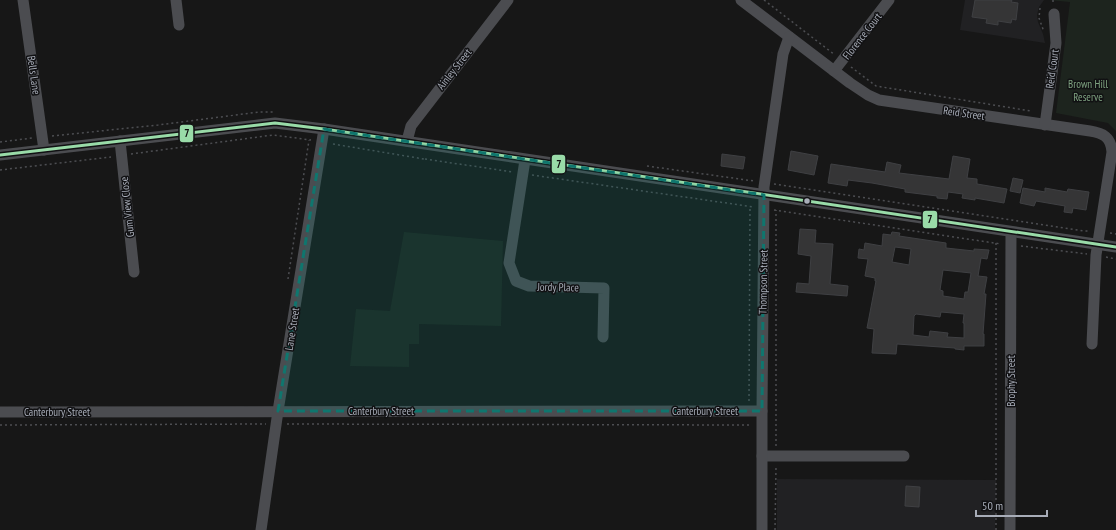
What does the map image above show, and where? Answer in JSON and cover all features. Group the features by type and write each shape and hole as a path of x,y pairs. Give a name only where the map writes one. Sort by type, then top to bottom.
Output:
{"street":[{"name":"Bells Lane","path":"23,0 44,150"},
{"path":"176,0 179,25"},
{"name":"Ainley Street","path":"407,142 411,126 508,0"},
{"name":"Reid Street","path":"741,0 834,71 863,92 879,100 1101,134 1106,137 1111,143 1112,155 1098,250"},
{"name":"Florence Court","path":"834,71 889,0"},
{"name":"Reid Court","path":"1045,125 1056,42 1054,14"},
{"name":"Thompson Street","path":"762,530 764,182 783,54 789,37"},
{"path":"0,155 269,124 324,129 1011,232 1098,250 1116,247"},
{"name":"Lane Street","path":"261,530 278,411 324,129"},
{"name":"Gum View Close","path":"120,141 134,272"},
{"name":"Jordy Place","path":"525,160 509,263 516,281 529,286 604,288 603,337"},
{"name":"Brophy Street","path":"1010,530 1011,232"},
{"path":"1092,344 1098,250"},
{"name":"Canterbury Street","path":"0,412 762,411"},
{"path":"762,456 904,456"}],"path":[{"path":"764,0 876,86 1037,112"},
{"path":"1040,8 1039,18 1045,34"},
{"path":"0,142 124,128"},
{"path":"0,170 273,135 523,174 1010,245 1098,250"},
{"path":"288,280 309,140"},
{"path":"749,401 750,206"},
{"path":"775,530 776,210"},
{"path":"1108,233 1116,234"},
{"path":"996,243 996,530"},
{"path":"0,425 268,424"},
{"path":"287,424 748,425"}],"highlighted area":[{"path":"324,129 764,195 762,411 278,411"}],"shaded area":[{"path":"965,0 1044,0 1039,7 1037,15 1045,43 960,30"},
{"path":"777,479 996,480 995,530 777,530"}],"green space":[{"name":"Brown Hill Reserve","path":"1048,0 1116,0 1116,131 1108,123 1056,113 1070,2"},
{"path":"404,232 503,241 501,326 419,324 419,344 409,344 409,367 350,366 356,309 390,311"}],"building":[{"path":"975,0 1012,0 1011,2 1018,3 1016,20 1012,19 1011,23 998,21 998,25 986,23 987,19 972,17"},
{"path":"791,151 818,156 814,175 788,170"},
{"path":"722,154 745,157 743,169 721,166"},
{"path":"953,156 970,159 967,178 977,179 977,184 1007,189 1004,203 975,198 975,200 962,198 963,194 948,192 947,199 937,198 937,196 905,192 905,189 848,180 847,186 828,183 831,164 885,172 887,162 901,165 899,173 949,179"},
{"path":"1013,178 1023,180 1020,193 1010,191"},
{"path":"1023,188 1045,192 1045,188 1067,192 1068,189 1089,192 1086,210 1073,208 1072,213 1064,212 1065,206 1036,201 1034,206 1020,203"},
{"path":"800,229 816,230 815,243 833,244 830,284 848,286 847,296 796,292 797,283 809,284 811,256 798,254"},
{"path":"892,232 900,233 899,236 946,243 946,248 974,251 974,249 989,250 987,259 981,258 978,276 987,277 984,294 986,294 983,334 984,346 964,346 964,350 897,344 896,354 872,353 874,329 867,328 876,281 875,278 865,276 868,259 858,258 859,249 864,250 865,243 882,246 883,234 891,235","holes":["895,247 911,249 909,265 892,262","943,270 971,273 968,292 965,292 964,299 943,296 943,291 940,290","941,312 964,314 964,338 947,337 948,333 930,331 929,337 913,335 914,316 916,314 940,317"]},
{"path":"906,486 920,487 919,507 905,506"}],"transit line":[{"name":"7","path":"0,155 275,123 324,129 1116,247"}]}
